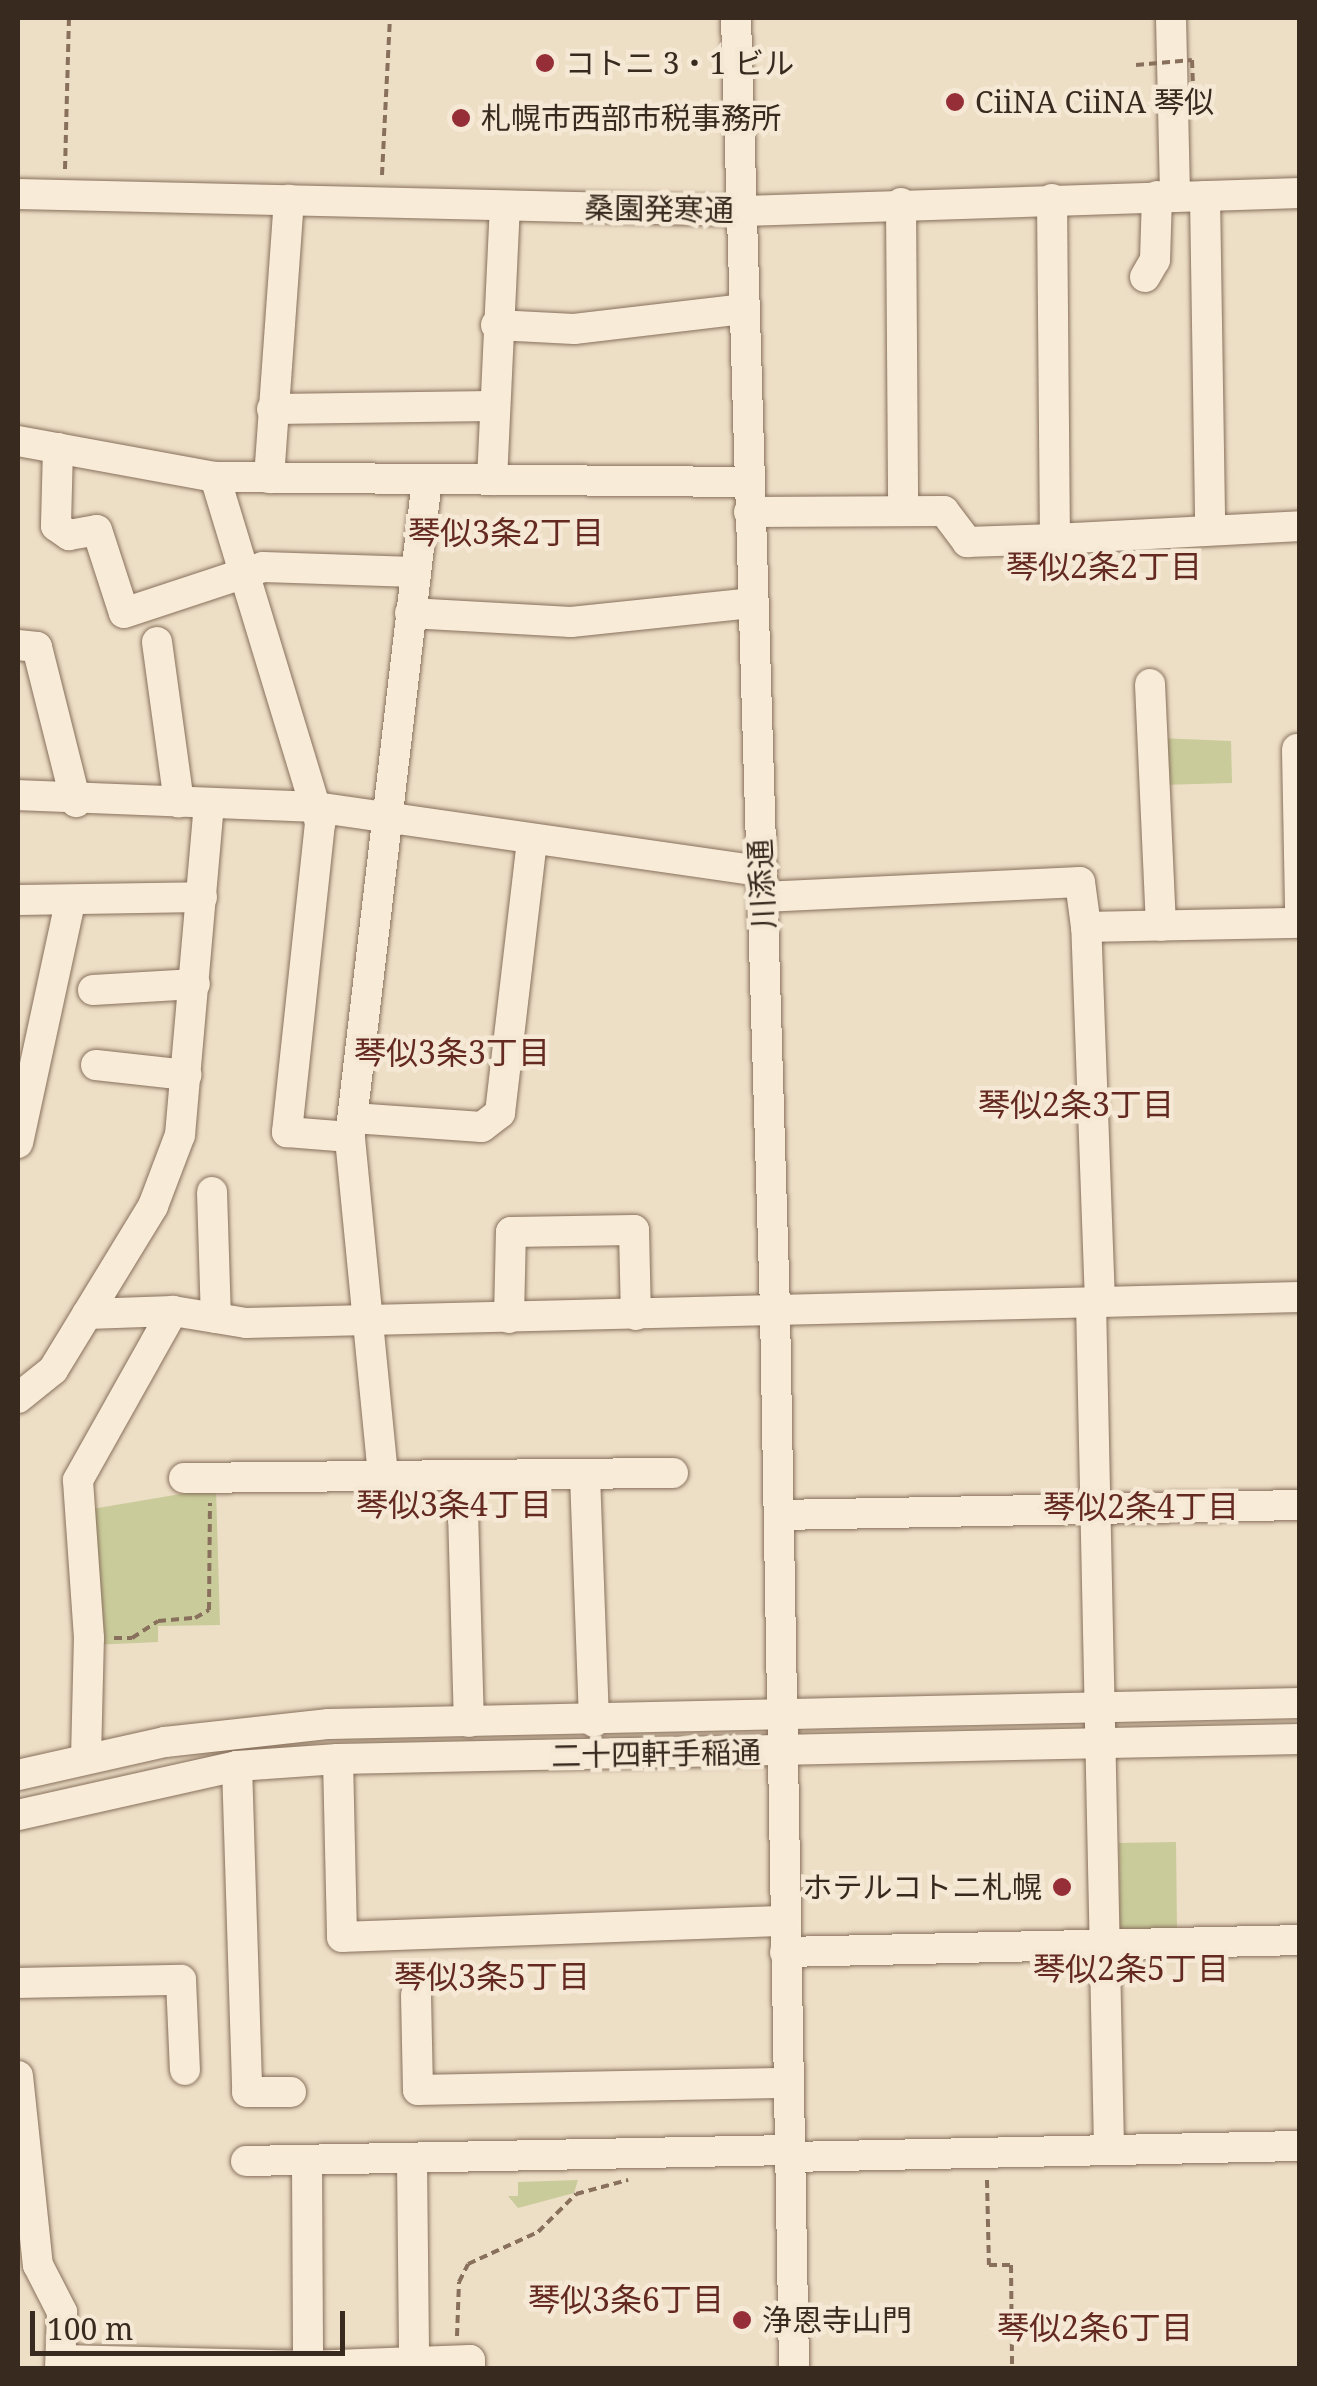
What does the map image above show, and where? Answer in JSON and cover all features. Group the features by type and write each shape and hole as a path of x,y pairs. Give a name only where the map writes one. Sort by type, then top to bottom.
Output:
{"street":[{"name":"川添通","path":"736,18 774,1310 794,2368"},
{"path":"1171,18 1179,196 1210,529"},
{"name":"桑園発寒通","path":"18,194 744,211 1300,193"},
{"path":"1145,276 1179,196"},
{"path":"1052,199 1056,538"},
{"path":"269,478 289,200"},
{"path":"900,203 903,511"},
{"path":"492,480 496,325 505,206"},
{"path":"496,325 574,329 745,309"},
{"path":"272,409 494,406"},
{"path":"18,441 215,476 492,480 944,512 967,542 1300,526"},
{"path":"58,448 56,526 69,535 98,530 124,613 246,570 414,572"},
{"path":"215,476 314,807 319,862 287,1132 482,1127 500,1113 532,838"},
{"path":"383,1475 372,1317 351,1128 427,480"},
{"path":"410,613 571,622 751,604"},
{"path":"18,1398 53,1370 153,1206 180,1135 202,897 194,802 158,642"},
{"path":"18,645 37,648 76,802"},
{"path":"1150,684 1161,926"},
{"path":"1297,749 1300,908"},
{"path":"18,795 76,802 314,807 532,838 762,884 1080,882 1086,927 1096,1302 1094,1510 1109,2150"},
{"path":"18,900 70,903 202,897"},
{"path":"18,1144 70,903"},
{"path":"1086,927 1300,923"},
{"path":"93,990 195,984"},
{"path":"96,1065 186,1075"},
{"path":"212,1192 216,1318"},
{"path":"510,1318 510,1232 634,1230 636,1315"},
{"path":"86,1314 173,1311 216,1318 510,1318 1300,1297"},
{"path":"86,1758 89,1638 85,1504 78,1480 173,1311"},
{"path":"197,1483 383,1475 673,1473"},
{"path":"585,1474 594,1722"},
{"path":"462,1475 468,1722"},
{"path":"779,1516 1300,1506"},
{"name":"二十四軒手稲通","path":"18,1775 165,1742 329,1724 594,1722 1300,1703"},
{"name":"二十四軒手稲通","path":"18,1815 237,1766 338,1760 1300,1738"},
{"path":"338,1760 342,1937 785,1921"},
{"path":"237,1766 247,2092 292,2092"},
{"path":"785,1952 1300,1940"},
{"path":"18,1983 181,1980 185,2070"},
{"path":"416,1994 418,2090 789,2083"},
{"path":"18,2076 28,2265 62,2312 61,2364 463,2365"},
{"path":"246,2161 1300,2146"},
{"path":"306,2160 308,2366"},
{"path":"412,2160 414,2362"}],"path":[{"path":"65,170 69,18"},
{"path":"382,175 390,18"},
{"path":"1136,64 1192,60 1194,110"},
{"path":"89,1638 132,1638 158,1621 195,1618 208,1610 197,1483"},
{"path":"987,2153 989,2265 1010,2265 1012,2368"},
{"path":"463,2365 459,2282 468,2264 538,2232 576,2194 644,2179 654,2172 656,2154"}],"green space":[{"path":"1160,738 1231,741 1232,783 1161,785"},
{"path":"216,1488 220,1625 158,1626 158,1642 92,1645 92,1509"},
{"path":"1176,1842 1177,1930 1120,1931 1119,1843"},
{"path":"578,2180 574,2193 518,2208 508,2196 518,2196 518,2182"}],"place":[{"name":"コトニ 3・1 ビル","path":"545,63"},
{"name":"CiiNA CiiNA 琴似","path":"955,102"},
{"name":"札幌市西部市税事務所","path":"461,118"},
{"name":"ホテルコトニ札幌","path":"1062,1887"},
{"name":"浄恩寺山門","path":"742,2320"}],"district":[{"name":"琴似3条2丁目","path":"506,532"},
{"name":"琴似2条2丁目","path":"1104,566"},
{"name":"琴似3条3丁目","path":"452,1052"},
{"name":"琴似2条3丁目","path":"1076,1104"},
{"name":"琴似3条4丁目","path":"454,1504"},
{"name":"琴似2条4丁目","path":"1141,1506"},
{"name":"琴似2条5丁目","path":"1131,1968"},
{"name":"琴似3条5丁目","path":"492,1976"},
{"name":"琴似3条6丁目","path":"626,2299"},
{"name":"琴似2条6丁目","path":"1095,2327"}]}
